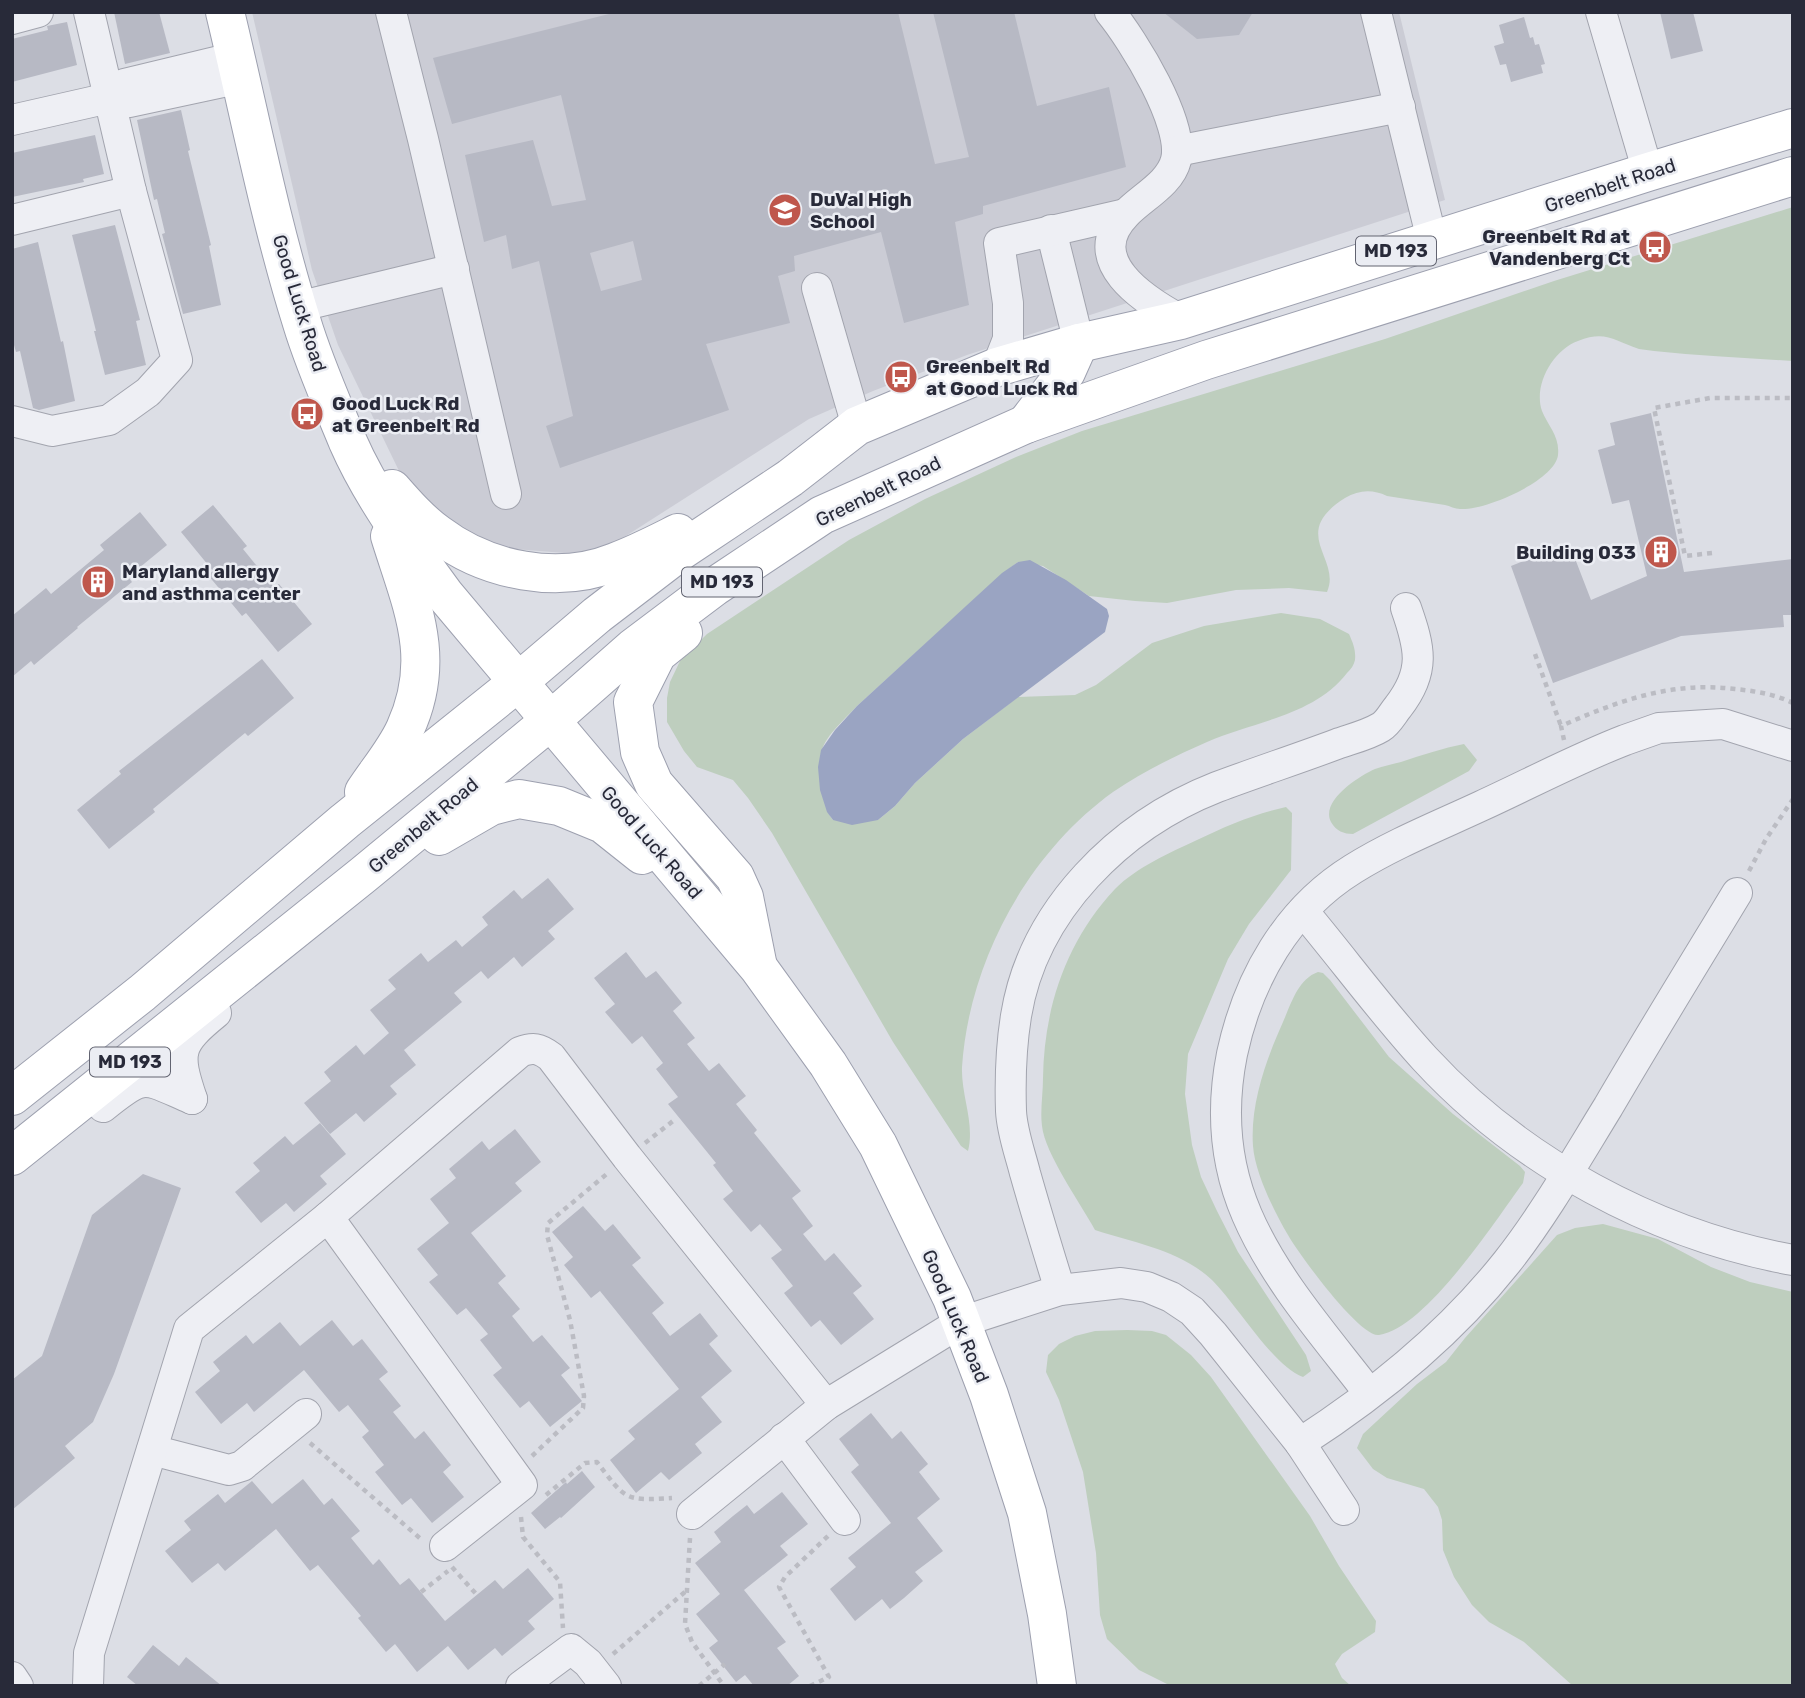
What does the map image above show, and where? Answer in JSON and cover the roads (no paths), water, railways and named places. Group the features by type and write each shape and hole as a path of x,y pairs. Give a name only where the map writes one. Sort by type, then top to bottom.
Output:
{"main road":[{"name":"Good Luck Road","path":"225,12 297,307 349,444 376,494 445,595 758,967 828,1064 878,1145 913,1213 961,1322 989,1395 1027,1513 1047,1614 1057,1686"},
{"name":"Greenbelt Road","path":"12,1096 151,986 345,821 597,615 682,550 790,478 857,426 997,367 1079,343 1181,320 1793,128"},
{"name":"Greenbelt Road","path":"12,1156 550,721 633,648 714,587 822,516 1026,424 1206,360 1793,176"},
{"path":"1026,424 1066,372 1079,343"},
{"path":"349,444 419,519 439,535 464,550 508,568 533,573 575,572 614,563 790,478"},
{"path":"758,967 744,897 735,877 654,784 640,752 633,702 657,654 724,600 877,501 915,473"},
{"path":"345,821 405,730 419,684 419,628 376,494"},
{"path":"247,968 438,836 491,806 519,799 559,806 603,824 706,904"}],"street":[{"path":"12,19 38,12"},
{"path":"12,421 52,431 109,420 148,392 177,360 131,191 89,12"},
{"path":"391,12 506,494"},
{"path":"1110,12 1142,59 1175,128 1178,143 1176,162 1170,174 1125,214 1115,228 1111,239 1112,256 1120,273 1140,296 1181,320"},
{"path":"1377,12 1432,240"},
{"path":"1601,12 1648,172"},
{"path":"12,120 109,98 129,102 238,67"},
{"path":"1177,151 1400,107"},
{"path":"12,220 131,191"},
{"path":"997,367 1008,339 1008,303 999,243 1125,214"},
{"path":"1051,230 1079,343"},
{"path":"297,307 454,269"},
{"path":"817,288 857,426"},
{"path":"1060,1290 1014,1133 1011,1113 1011,1071 1016,1014 1028,973 1042,940 1070,896 1092,869 1114,847 1155,818 1214,788 1384,726 1403,701 1417,675 1419,660 1416,638 1406,608"},
{"path":"1368,1393 1270,1260 1246,1213 1233,1171 1224,1127 1227,1079 1237,1033 1250,993 1281,934 1303,911 1352,869 1408,839 1600,750 1659,728 1723,724 1793,746"},
{"path":"1300,1443 1339,1418 1410,1363 1499,1271 1566,1174 1737,893"},
{"path":"1303,911 1375,1002 1446,1079 1516,1141 1566,1174 1659,1220 1707,1240 1793,1260"},
{"path":"47,1129 93,1115 131,1084 150,1080 192,1099 184,1076 183,1046 194,1031 224,1007 247,968"},
{"path":"88,1686 89,1653 188,1329 328,1217 520,1052 531,1047 542,1050 551,1057 627,1157 826,1405"},
{"path":"328,1217 522,1485 442,1554"},
{"path":"692,1514 826,1405 961,1322 1060,1290 1121,1283 1147,1287 1171,1297 1192,1311 1300,1443 1344,1510"},
{"path":"152,1450 229,1470 242,1466 299,1420"},
{"path":"784,1438 845,1520"},
{"path":"521,1686 571,1649 600,1678"},
{"path":"12,1677 18,1686"}],"water":[{"path":"1030,560 1066,580 1107,609 1109,616 1105,632 963,739 878,820 852,825 833,820 827,812 820,790 818,767 821,750 835,730 857,706 1002,573 1018,562"}],"place":[{"name":"DuVal High School","path":"785,210"},
{"name":"Greenbelt Rd at Vandenberg Ct","path":"1655,247"},
{"name":"Greenbelt Rd at Good Luck Rd","path":"901,377"},
{"name":"Good Luck Rd at Greenbelt Rd","path":"307,414"},
{"name":"Building 033","path":"1661,552"},
{"name":"Maryland allergy and asthma center","path":"98,582"}]}
